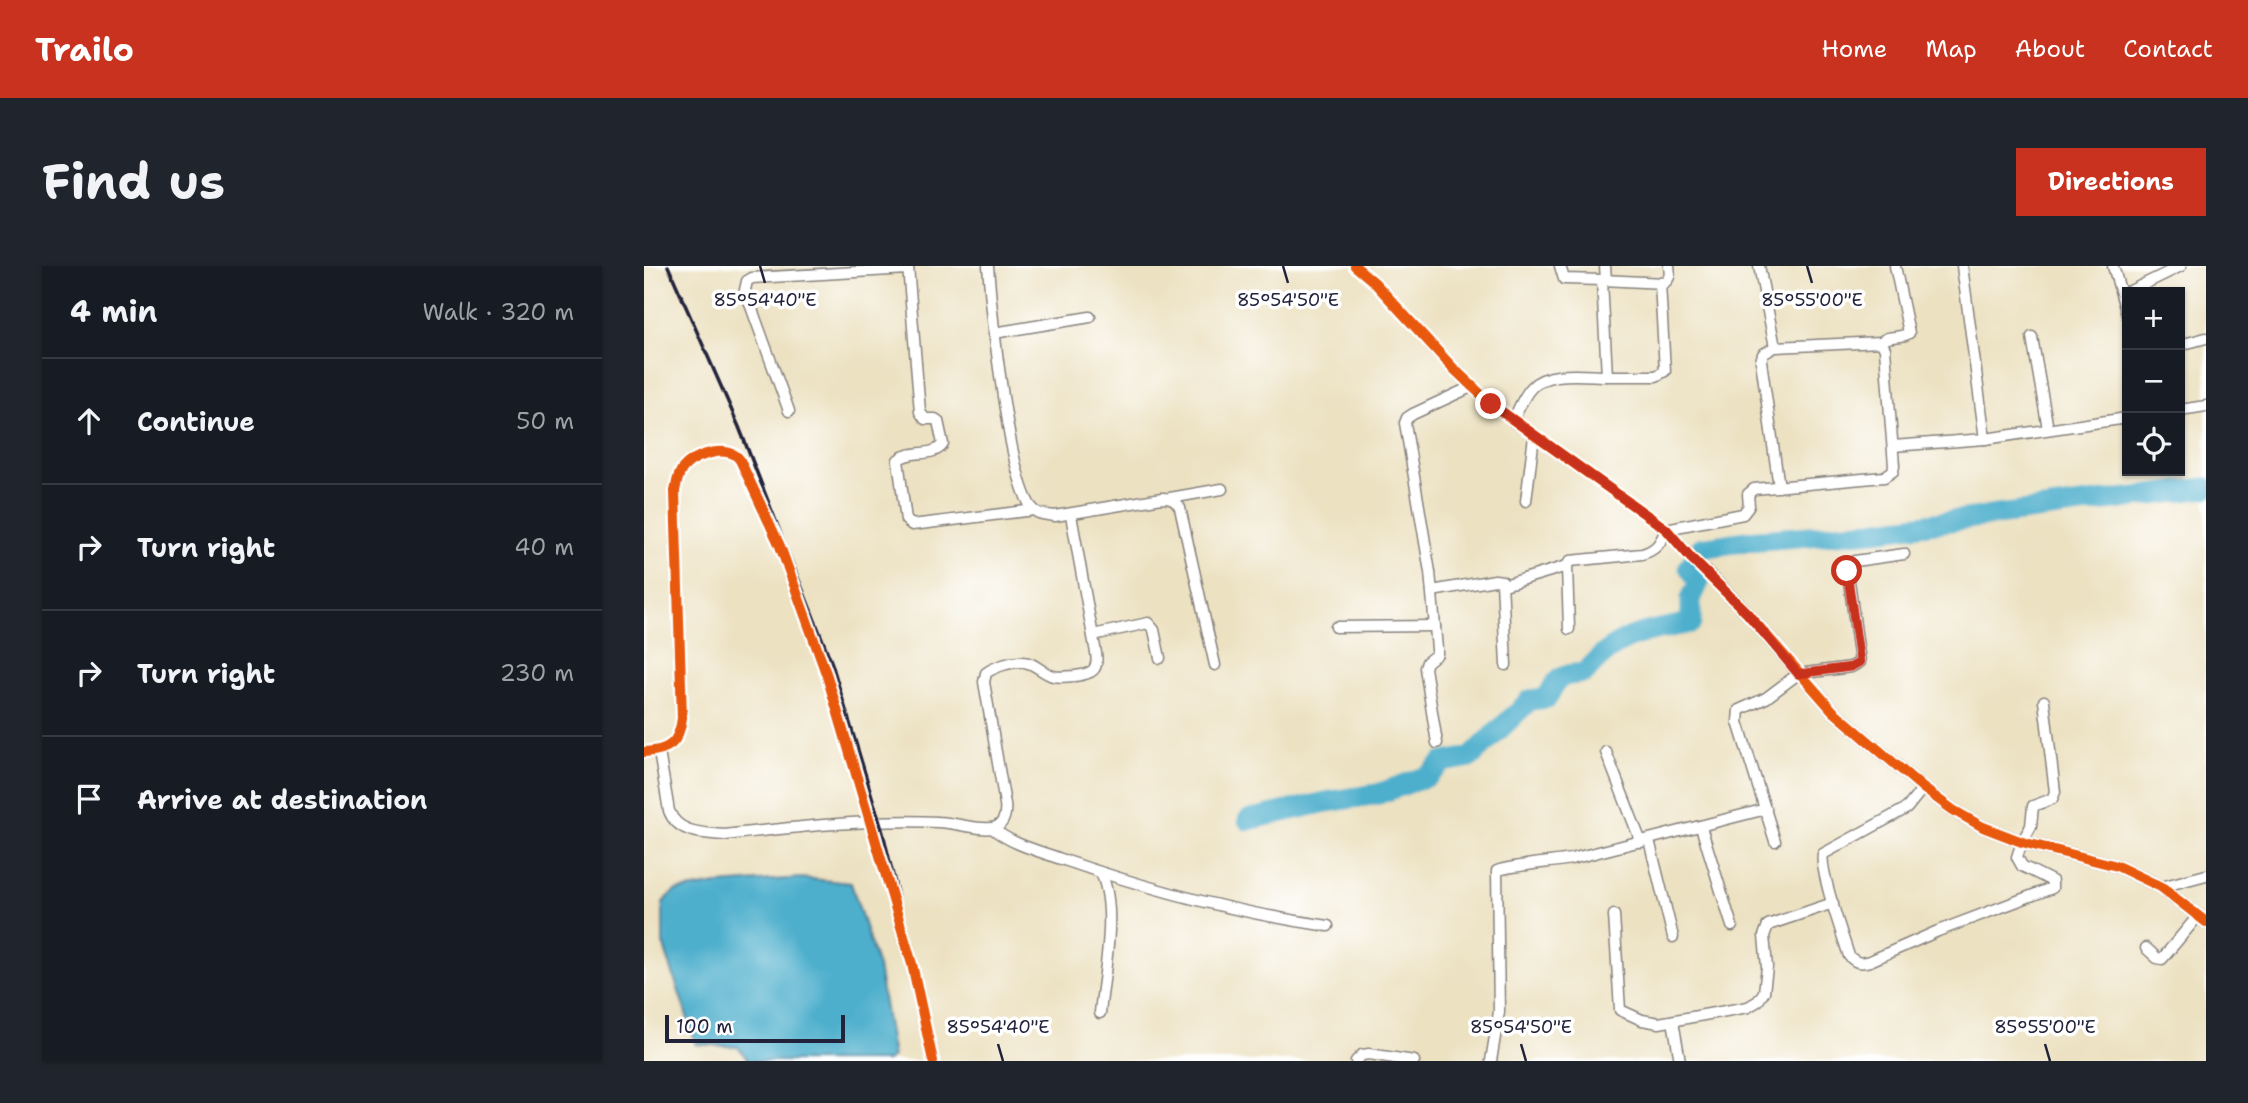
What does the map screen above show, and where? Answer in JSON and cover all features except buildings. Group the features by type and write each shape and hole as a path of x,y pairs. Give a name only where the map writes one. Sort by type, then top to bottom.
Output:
{"street":[{"path":"988,266 994,333 1016,467 1021,486 1034,510"},
{"path":"1355,266 1374,282 1471,387 1513,421 1666,529 1691,558 1747,613 1833,711 1923,788 1983,827 2022,842 2117,866 2161,887 2202,919 2162,959 2157,958 2146,947"},
{"path":"1560,266 1564,279 1660,283 1668,280 1669,266"},
{"path":"1605,266 1606,376"},
{"path":"1759,266 1775,347"},
{"path":"1779,487 1761,361 1763,354 1775,347 1881,341 1886,337 1906,336 1909,333 1895,266"},
{"path":"1962,266 1985,439"},
{"path":"2113,266 2122,287"},
{"path":"2136,287 2167,269 2181,266"},
{"path":"789,411 745,290 747,281 751,278 908,268 920,412 925,419 938,421 943,444 936,450 903,456 898,460 906,520 912,525 1034,510 1047,515 1071,515 1222,489"},
{"path":"1513,421 1529,391 1545,379 1656,376 1665,371 1660,283"},
{"path":"994,333 1090,317"},
{"path":"2032,337 2048,429"},
{"path":"2185,344 2206,338"},
{"path":"1666,529 1743,514 1749,506 1750,491 1884,477 1893,471 1895,466 1885,349 1881,341"},
{"path":"1437,743 1425,668 1425,664 1437,654 1432,591 1405,423 1413,414 1471,387"},
{"path":"2185,409 2206,406"},
{"path":"1893,446 1985,439 2122,419"},
{"path":"1526,501 1534,436"},
{"path":"644,752 659,752 676,740 681,732 675,491 677,477 693,460 726,451 732,452 740,460 784,559 827,676 912,964 933,1061"},
{"path":"1170,498 1176,501 1180,508 1215,665"},
{"path":"992,828 1000,825 1005,811 984,681 986,673 1021,662 1033,665 1051,676 1060,677 1093,673 1097,667 1071,515"},
{"path":"1569,629 1567,566 1570,561 1653,551 1666,529"},
{"path":"1775,841 1738,715 1744,707 1766,698 1798,674 1851,667 1860,662 1847,566 1855,561 1904,554"},
{"path":"1504,585 1567,566"},
{"path":"1432,591 1502,581 1506,665"},
{"path":"1093,635 1149,623 1154,630 1160,658"},
{"path":"1336,626 1435,626"},
{"path":"1923,788 1907,808 1824,854 1823,865 1833,903 1849,956 1854,961 1870,961 1938,931 2049,890 2053,885 2052,881 2019,864 2017,857 2031,826 2033,806 2052,799 2055,792 2044,701"},
{"path":"659,752 669,811 673,820 686,829 725,835 872,822 941,822 992,828 1016,843 1137,885 1213,906 1328,926"},
{"path":"1606,752 1645,841 1673,937"},
{"path":"1492,1061 1499,1012 1497,871 1547,864 1766,809"},
{"path":"1701,827 1732,926"},
{"path":"1100,1013 1110,914 1107,886 1101,873"},
{"path":"2161,887 2206,875"},
{"path":"1614,915 1620,1010 1650,1022 1673,1021 1735,1011 1758,1001 1764,992 1767,979 1764,936 1768,925 1833,903"},
{"path":"1673,1021 1680,1061"},
{"path":"1356,1061 1369,1054 1414,1061"}],"water":[{"path":"801,878 851,883 878,967 893,1057 887,1061 749,1061 738,1047 696,1044 663,943 663,902 675,891 718,884"}],"waterway":[{"path":"1248,820 1326,802 1378,794 1428,776 1443,762 1471,757 1530,700 1547,698 1561,678 1585,673 1620,642 1658,629 1691,623 1691,599 1699,582 1689,567 1701,548 1747,541 1873,531 2206,488"}],"railway":[{"path":"668,266 739,427 832,664 883,833 937,1061"}],"cycle path":[{"path":"1355,266 1374,282 1453,368 1491,404 1666,529 1691,558 1747,613 1833,711 1923,788 1983,827 2022,842 2117,866 2161,887 2206,922"},
{"path":"644,752 660,750 671,744 681,727 675,491 678,477 683,468 697,458 713,452 729,453 740,460 780,546 827,676 912,964 933,1061"}],"route":[{"path":"1491,404 1666,529 1691,558 1747,613 1798,674 1851,667 1860,662 1847,571"}]}
